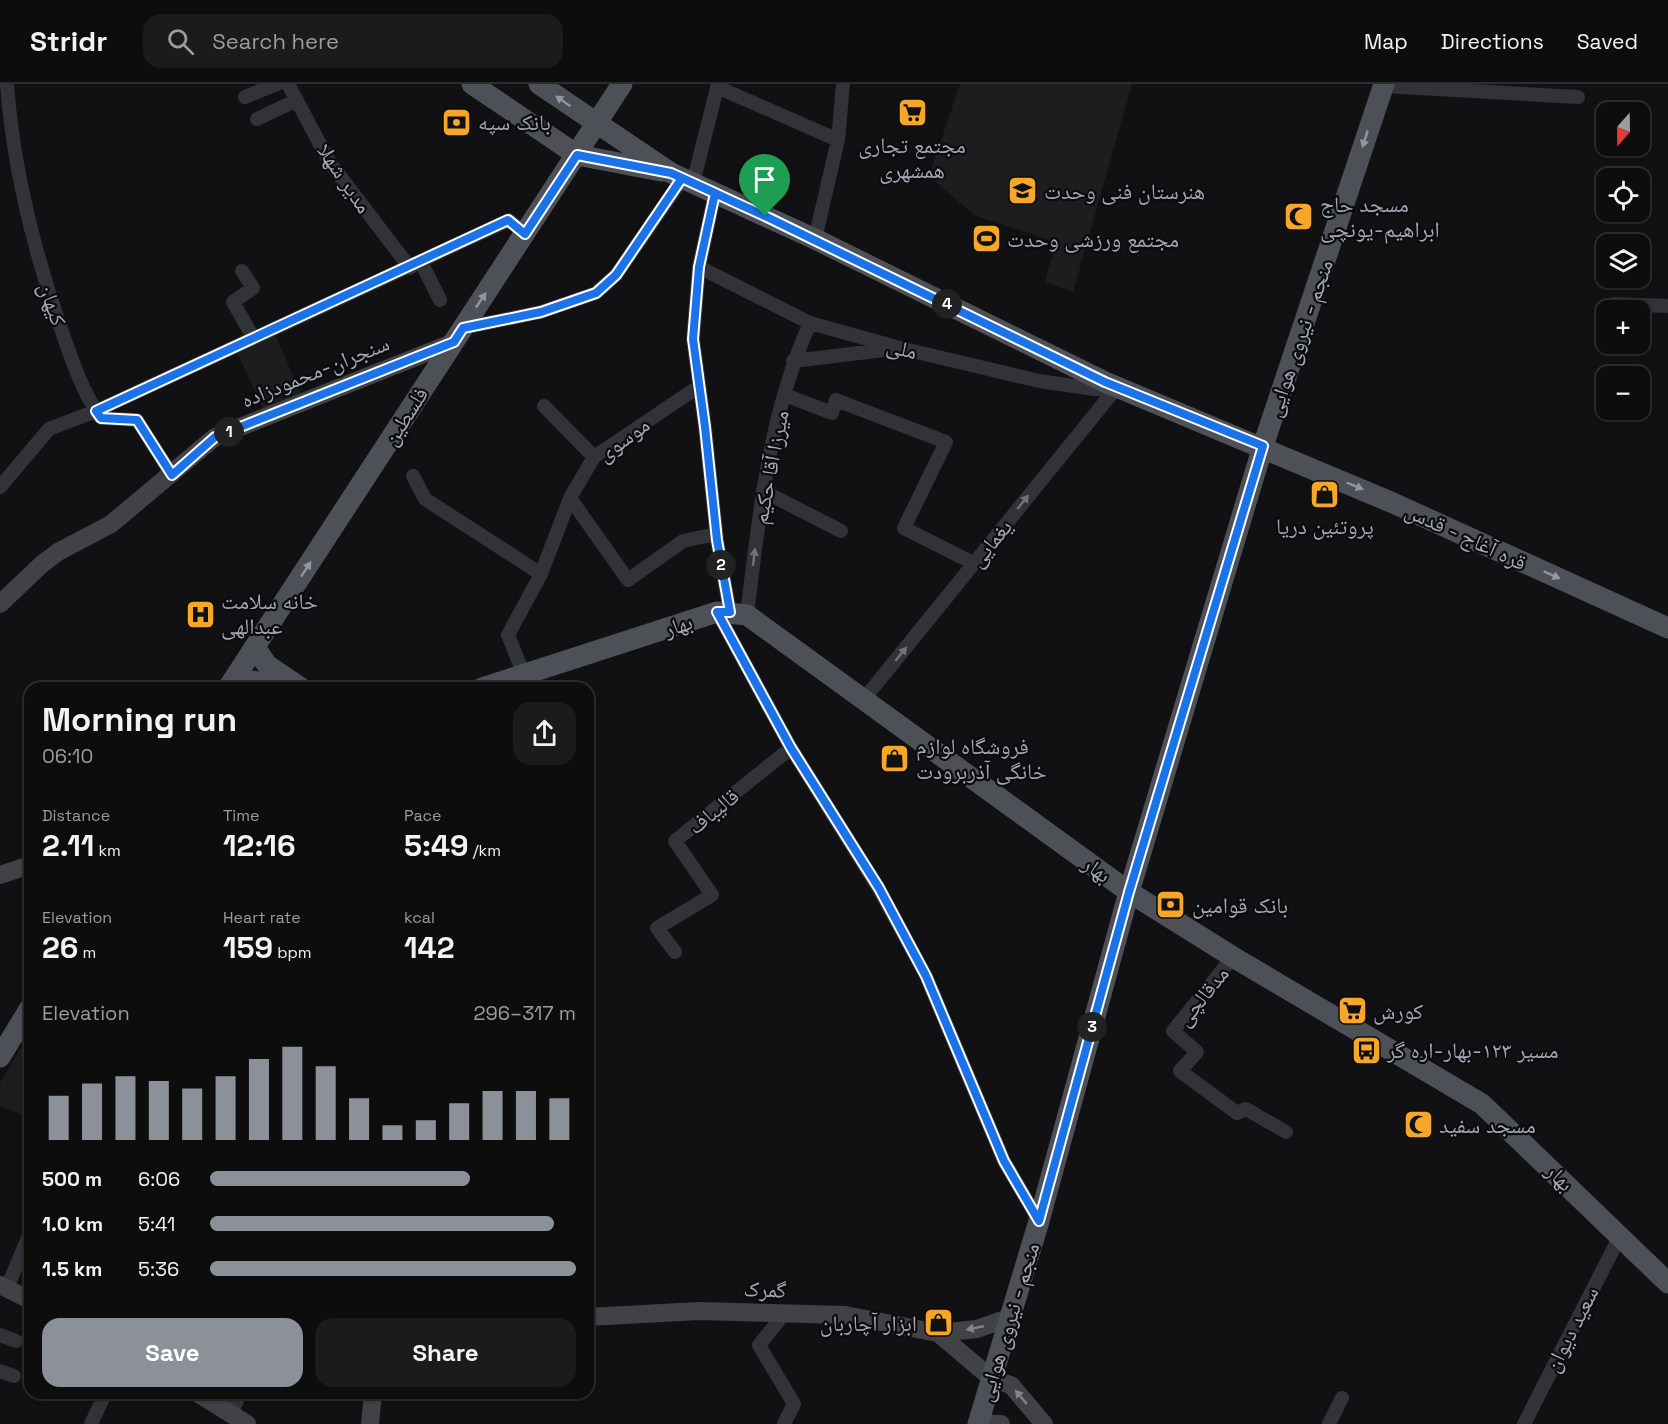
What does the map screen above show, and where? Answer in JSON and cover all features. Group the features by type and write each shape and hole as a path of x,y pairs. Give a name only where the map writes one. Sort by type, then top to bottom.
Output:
{"main road":[{"path":"472,84 572,151 682,178"},
{"path":"539,84 682,178"},
{"name":"فلسطین","path":"593,121 608,84"},
{"name":"فلسطین","path":"232,682 525,234 572,151 622,84"},
{"name":"منجم - نیروی هوایی","path":"978,1424 1039,1221 1129,892 1263,446 1384,85"},
{"name":"قره آغاج - قدس","path":"682,178 815,239 1117,387 1263,446 1668,627"},
{"name":"بهار","path":"501,682 731,613 864,699 1129,892 1233,957 1482,1104 1668,1283"},
{"path":"255,647 267,665 292,682"},
{"path":"3,1045 24,1016"}],"street":[{"name":"کیهان","path":"8,84 11,140 38,261 71,356 96,411"},
{"path":"245,97 277,84"},
{"name":"مدیر شهلا","path":"288,84 330,163 416,265 440,300"},
{"path":"815,239 838,140 843,84"},
{"path":"1384,85 1578,98"},
{"path":"458,335 541,312 596,293 616,275 682,178 717,86 838,140"},
{"path":"256,119 297,100"},
{"path":"715,193 699,267 693,339 716,534 731,613 791,748 879,888 921,966 1004,1161 1039,1221"},
{"path":"0,487 49,429 96,411 253,337 416,265 508,220 525,234"},
{"name":"ملی","path":"699,267 810,323 900,348 1039,381 1094,389 1117,387"},
{"path":"242,271 253,288 233,302 253,337"},
{"path":"1650,305 1668,306"},
{"name":"میرزا آقا حکیم","path":"731,613 763,491 793,361 810,323"},
{"name":"سنجران-محمودزاده","path":"0,604 42,564 58,552 111,524 215,437 458,335"},
{"path":"793,361 900,348"},
{"name":"موسوی","path":"524,675 508,635 541,574 570,498 594,457 698,387"},
{"name":"یغمایی","path":"864,699 1117,387"},
{"path":"784,395 832,413 836,400 946,442 904,528 974,563"},
{"path":"544,406 594,457"},
{"path":"96,411 101,418 137,420 172,475"},
{"path":"413,476 425,499 541,574"},
{"path":"763,491 841,531"},
{"path":"570,498 628,580 683,541 716,534"},
{"name":"قالیباف","path":"675,952 657,928 712,895 675,841 791,748"},
{"path":"0,875 24,867"},
{"name":"مدقالچی","path":"1233,957 1173,1031 1197,1052 1180,1071 1237,1113 1246,1109 1286,1132"},
{"name":"سعید دیوان","path":"1524,1424 1620,1236"},
{"path":"24,1245 4,1287 24,1297"},
{"name":"گمرک","path":"594,1317 699,1311 845,1315 938,1333 977,1329 1011,1317"},
{"path":"784,1314 759,1345 794,1404 784,1424"},
{"name":"گمرک","path":"938,1333 992,1379 1011,1385 1044,1424"},
{"path":"0,1335 16,1341"},
{"path":"0,1371 14,1376"},
{"path":"1329,1424 1342,1398"},
{"path":"91,1424 103,1399"},
{"path":"207,1399 247,1424"},
{"path":"231,1414 238,1399"},
{"path":"370,1424 372,1399"},
{"path":"978,1424 1001,1424"}],"shaded area":[{"name":"هنرستان فنی وحدت","path":"960,84 1132,84 1073,292 1045,282 1056,242 974,215 929,176"},
{"path":"275,334 301,394 263,409 237,352"},
{"path":"21,1048 24,1049 24,1116 0,1106 0,1083"}],"place":[{"name":"مجتمع تجاری همشهری","path":"912,113"},
{"name":"بانک سپه","path":"457,122"},
{"name":"هنرستان فنی وحدت","path":"1023,191"},
{"name":"مسجد حاج ابراهیم-یونچی","path":"1299,217"},
{"name":"مجتمع ورزشی وحدت","path":"986,239"},
{"name":"پروتئین دریا","path":"1325,494"},
{"name":"خانه سلامت عبدالهی","path":"200,614"},
{"name":"فروشگاه لوازم خانگی آذربرودت","path":"895,759"},
{"name":"بانک قوامین","path":"1171,905"},
{"name":"کورش","path":"1352,1011"},
{"name":"مسیر ۱۲۳-بهار-اره گر","path":"1366,1050"},
{"name":"مسجد سفید","path":"1418,1125"},
{"name":"ابزار آچاربان","path":"938,1323"}],"route":[{"path":"765,216 715,193 693,183 682,178 671,173 577,155 525,234 508,220 410,268 253,337 96,411 101,418 137,420 172,475 215,437 454,342 463,328 541,312 596,293 616,275 682,178 715,193 706,225 699,267 693,308 693,339 717,540 730,612 717,612 791,748 879,888 926,976 1004,1161 1039,1221 1129,892 1263,446 1105,382 765,216"}]}
